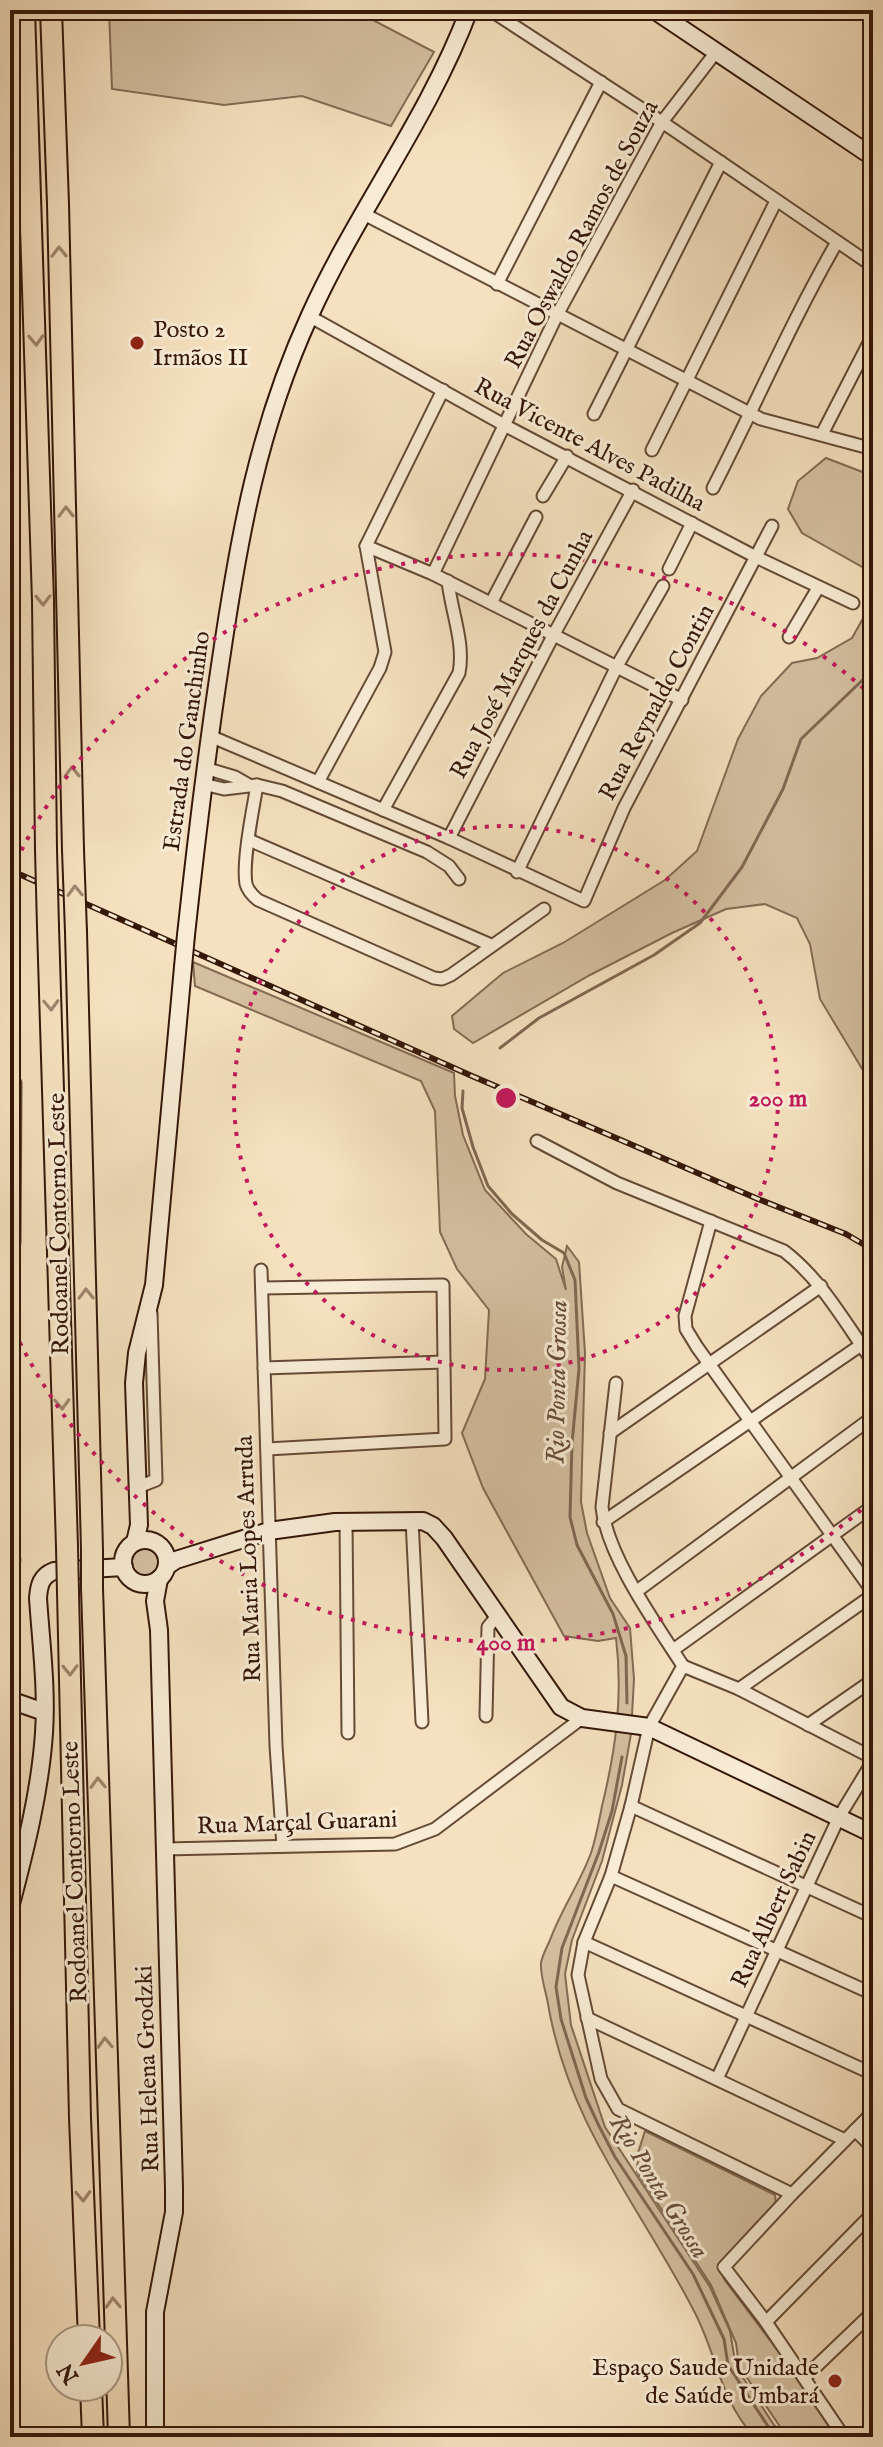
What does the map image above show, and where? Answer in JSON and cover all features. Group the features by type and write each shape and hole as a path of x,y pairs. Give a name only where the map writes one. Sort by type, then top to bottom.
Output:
{"highway":[{"name":"Rodoanel Contorno Leste","path":"24,10 43,601 46,850 80,2118 88,2323"},
{"name":"Rodoanel Contorno Leste","path":"51,10 92,1588 119,2437"},
{"path":"91,2403 92,2431"}],"street":[{"name":"Estrada do Ganchinho","path":"141,1536 134,1383 137,1353 151,1303 204,776 233,577 251,484 266,430 309,316 362,213 443,69 469,10"},
{"path":"490,10 662,122 873,266"},
{"path":"654,10 873,157"},
{"name":"Rua Oswaldo Ramos de Souza","path":"433,574 557,315 662,122 716,52"},
{"path":"497,284 601,82"},
{"path":"594,414 721,162"},
{"path":"652,450 776,201"},
{"path":"362,213 761,419 873,449"},
{"path":"713,488 751,414 781,345 837,242"},
{"name":"Rua Vicente Alves Padilha","path":"309,316 506,426 756,557 853,603"},
{"path":"822,434 873,335"},
{"path":"318,782 380,668 385,652 366,546 443,390"},
{"path":"543,496 567,456"},
{"name":"Rua José Marques da Cunha","path":"449,838 554,634 633,490"},
{"path":"491,603 536,517"},
{"path":"669,569 692,523"},
{"name":"Rua Reynaldo Contin","path":"517,872 584,901 624,808 772,526"},
{"path":"366,546 448,581 682,700"},
{"path":"383,810 459,673 460,649 448,581"},
{"path":"210,736 449,838 517,872 617,666 663,586"},
{"path":"789,637 818,588"},
{"path":"204,776 282,791 427,852 449,866 459,879"},
{"path":"253,785 246,885 258,900 434,978 451,975 544,909"},
{"path":"249,840 491,945"},
{"path":"10,1076 15,1083 14,1242 10,1260"},
{"path":"537,1141 617,1183 784,1251 805,1267 821,1286 873,1362"},
{"path":"711,1221 685,1323 708,1363 873,1594 739,1689"},
{"name":"Rua Maria Lopes Arruda","path":"261,1270 276,1746 283,1846"},
{"path":"262,1288 443,1285 445,1439 267,1449"},
{"path":"610,1433 821,1286"},
{"path":"603,1522 861,1345"},
{"path":"264,1368 444,1362"},
{"path":"616,1383 603,1522 620,1561 683,1666 739,1689 873,1759"},
{"path":"637,1591 873,1417"},
{"path":"673,1650 873,1506"},
{"path":"412,1520 422,1722"},
{"path":"167,1565 160,1546 141,1536 125,1551 124,1567 129,1577 147,1584 167,1565 269,1531 346,1522 423,1521 433,1526 444,1538 561,1707 582,1718 649,1727 873,1834"},
{"path":"346,1522 348,1733"},
{"name":"Rua Helena Grodzki","path":"155,2437 155,2312 174,2212 159,1630 155,1601 167,1565"},
{"path":"10,1908 18,1839 42,1756 44,1712 38,1598 40,1582 54,1571 124,1567"},
{"name":"Rua Helena Grodzki","path":"140,1583 147,1603 161,1697"},
{"path":"486,1716 488,1627 497,1616"},
{"path":"683,1666 649,1727 611,1876 584,1942 578,1975 601,2079 618,2109 792,2194"},
{"path":"808,1725 873,1680"},
{"path":"10,1700 44,1712"},
{"name":"Rua Marçal Guarani","path":"165,1849 395,1844 417,1838 435,1829 582,1718"},
{"name":"Rua Albert Sabin","path":"717,2079 839,1817 873,1759"},
{"path":"631,1806 873,1917"},
{"path":"611,1876 779,1949 873,1994"},
{"path":"584,1942 873,2074"},
{"path":"587,2018 845,2140"},
{"path":"844,2437 766,2322 724,2267 873,2112"},
{"path":"855,2130 873,2148"},
{"path":"766,2322 873,2213"},
{"path":"804,2378 873,2312"}],"shaded area":[{"path":"109,10 354,10 434,52 391,126 302,96 224,105 112,89"},
{"path":"826,458 873,476 873,573 802,533 788,509 798,481"},
{"path":"873,594 873,1087 820,999 810,944 797,918 765,904 726,909 672,933 590,975 473,1043 454,1029 452,1016 503,973 563,943 665,880 697,851 738,739 761,696 792,663 817,658 852,638"},
{"path":"193,962 454,1073 463,1135 485,1190 526,1234 556,1259 566,1290 562,1267 567,1246 579,1262 585,1353 581,1502 587,1533 610,1598 630,1628 634,1679 631,1734 622,1785 602,1861 572,1940 565,1974 571,2025 605,2127 710,2287 730,2331 736,2367 774,2425 786,2437 754,2437 733,2407 695,2313 609,2165 572,2089 558,2048 541,1963 554,1929 587,1864 596,1835 617,1722 619,1681 616,1638 598,1641 564,1636 483,1488 462,1433 485,1379 489,1310 457,1269 440,1232 435,1111 421,1081 195,986"},
{"path":"145,1545 157,1550 162,1562 157,1574 145,1579 133,1574 128,1562 133,1550"},
{"path":"645,2131 775,2195 776,2206 724,2258 720,2266 724,2279 781,2355 836,2437 787,2437 739,2366 736,2343 711,2285 637,2172 638,2153"}],"waterway":[{"name":"Rio Ponta Grossa","path":"500,1048 539,1018 654,955 700,923 742,867 783,789 801,739 873,670"},
{"name":"Rio Ponta Grossa","path":"463,1091 462,1108 488,1186 512,1214 542,1240 564,1253 575,1280 579,1369 572,1443 570,1517 577,1545 613,1614 626,1656 627,1703"},
{"name":"Rio Ponta Grossa","path":"622,1757 612,1811 562,1948 556,1987 561,2019 586,2098 598,2124 615,2157 693,2274 724,2339 728,2365 775,2437"}],"railway":[{"path":"10,870 472,1076 846,1234 873,1250"}],"place":[{"name":"Posto 2 Irmãos II","path":"137,343"},
{"name":"Espaço Saude Unidade de Saúde Umbará","path":"835,2381"}]}
